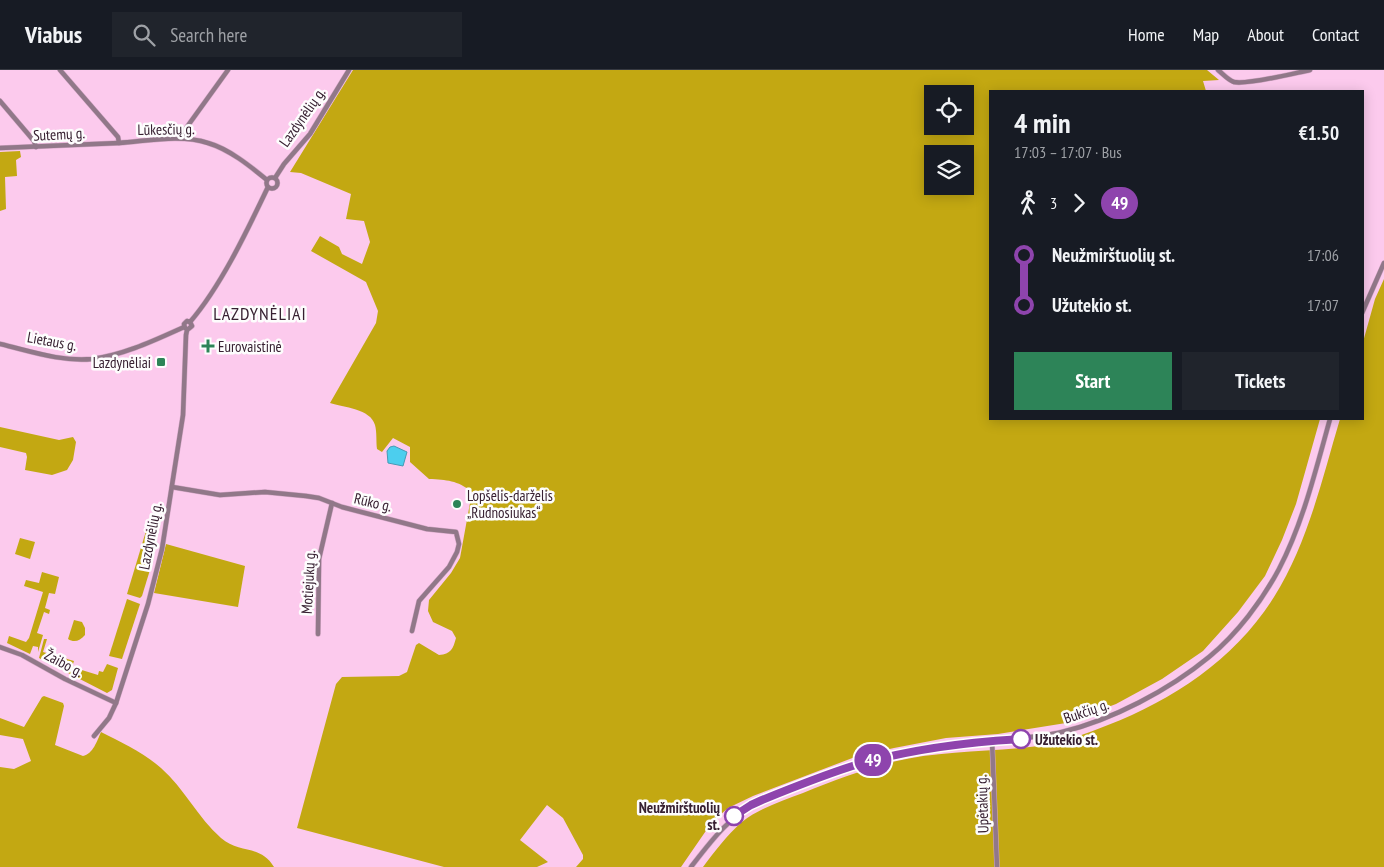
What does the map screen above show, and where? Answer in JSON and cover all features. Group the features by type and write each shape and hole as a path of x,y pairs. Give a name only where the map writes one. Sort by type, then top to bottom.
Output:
{"street":[{"name":"Lūkesčių g.","path":"60,70 118,137 120,143 183,138 208,142 267,180"},
{"path":"183,138 184,131 228,70"},
{"name":"Lazdynėlių g.","path":"274,178 310,134 349,70"},
{"path":"1218,70 1229,79 1240,82 1310,70"},
{"path":"0,101 34,141 36,147"},
{"name":"Sutemų g.","path":"0,148 120,143"},
{"path":"272,177 274,178 277,182 275,187 268,187 267,180 272,177"},
{"name":"Lazdynėlių g.","path":"94,736 109,718 116,703 148,604 162,549 183,415 185,328 192,326 190,322 198,313 223,273 268,187"},
{"path":"1364,308 1384,263"},
{"name":"Lietaus g.","path":"0,344 61,358 92,359 135,348 185,328"},
{"name":"Bukčių g.","path":"691,867 734,816 762,800 857,765 888,757 924,749 992,740 1043,736 1090,724 1126,710 1174,682 1209,657 1229,637 1260,600 1279,568 1292,539 1309,491 1330,420"},
{"name":"Rūko g.","path":"172,487 220,495 279,492 319,498 342,507 427,529 456,532 459,544 457,552 449,567 419,600 412,631"},
{"name":"Motiejukų g.","path":"318,634 319,560 332,503"},
{"name":"Žaibo g.","path":"0,647 116,703"},
{"name":"Upėtakių g.","path":"992,740 997,867"}],"shaded area":[{"path":"353,70 1207,70 1219,80 1203,81 1206,90 989,90 989,420 1320,420 1296,504 1265,576 1238,612 1203,651 1162,679 1116,704 1066,723 998,734 946,738 855,757 753,796 728,808 712,822 681,867 576,867 583,859 583,855 563,818 547,805 520,840 548,862 537,867 444,867 297,828 336,684 342,677 399,676 407,672 416,645 419,643 439,655 449,652 452,648 456,638 452,631 433,622 428,611 429,600 451,573 460,558 472,492 452,481 429,479 410,462 410,447 393,438 382,452 377,449 375,425 368,415 330,403 376,323 378,311 366,282 311,251 320,236 339,247 342,254 362,264 370,242 364,221 346,219 351,194 301,173 290,172"},
{"path":"20,151 21,157 16,160 17,176 5,177 6,209 0,211 0,152"},
{"path":"1384,279 1384,867 703,867 726,838 742,822 779,802 847,776 910,758 947,753 1039,746 1074,737 1108,725 1156,703 1222,658 1241,640 1258,619 1286,576 1313,510 1340,420 1364,420 1364,338 1375,299"},
{"path":"0,427 59,440 73,437 76,442 73,460 67,470 52,475 25,470 26,453 0,447"},
{"path":"159,524 153,560 142,596 140,598 127,594 146,531"},
{"path":"20,538 35,542 30,559 15,554"},
{"path":"166,544 245,566 238,607 154,593"},
{"path":"42,572 59,577 55,594 49,593 45,608 50,610 49,614 44,612 37,633 43,635 38,652 38,647 33,646 30,654 7,643 9,636 26,642 29,638 43,592 24,586 26,580 39,583"},
{"path":"127,599 140,604 122,659 109,656"},
{"path":"74,620 82,622 85,628 85,635 75,641 68,639"},
{"path":"44,639 47,639 43,652 74,661 72,667 98,675 99,671 103,672 107,664 118,668 112,690 107,693 39,658"},
{"path":"44,696 63,703 64,706 55,745 83,756 92,750 101,732 132,748 147,757 169,776 221,838 235,846 262,855 274,867 0,867 0,767 14,769 31,761 23,739 0,735 0,718 24,727"}],"water":[{"path":"394,446 407,452 403,466 388,463 387,451 390,447"}],"bus line":[{"name":"49","path":"734,816 762,800 857,765 924,749 992,740 1021,739"}],"place":[{"name":"Eurovaistinė","path":"208,346"},
{"name":"Lazdynėliai","path":"161,362"},
{"name":"Lopšelis-darželis „Rudnosiukas“","path":"457,504"},
{"name":"Užutekio st.","path":"1021,739"},
{"name":"Neužmirštuolių st.","path":"734,816"}],"district":[{"name":"LAZDYNĖLIAI","path":"260,313"}]}
